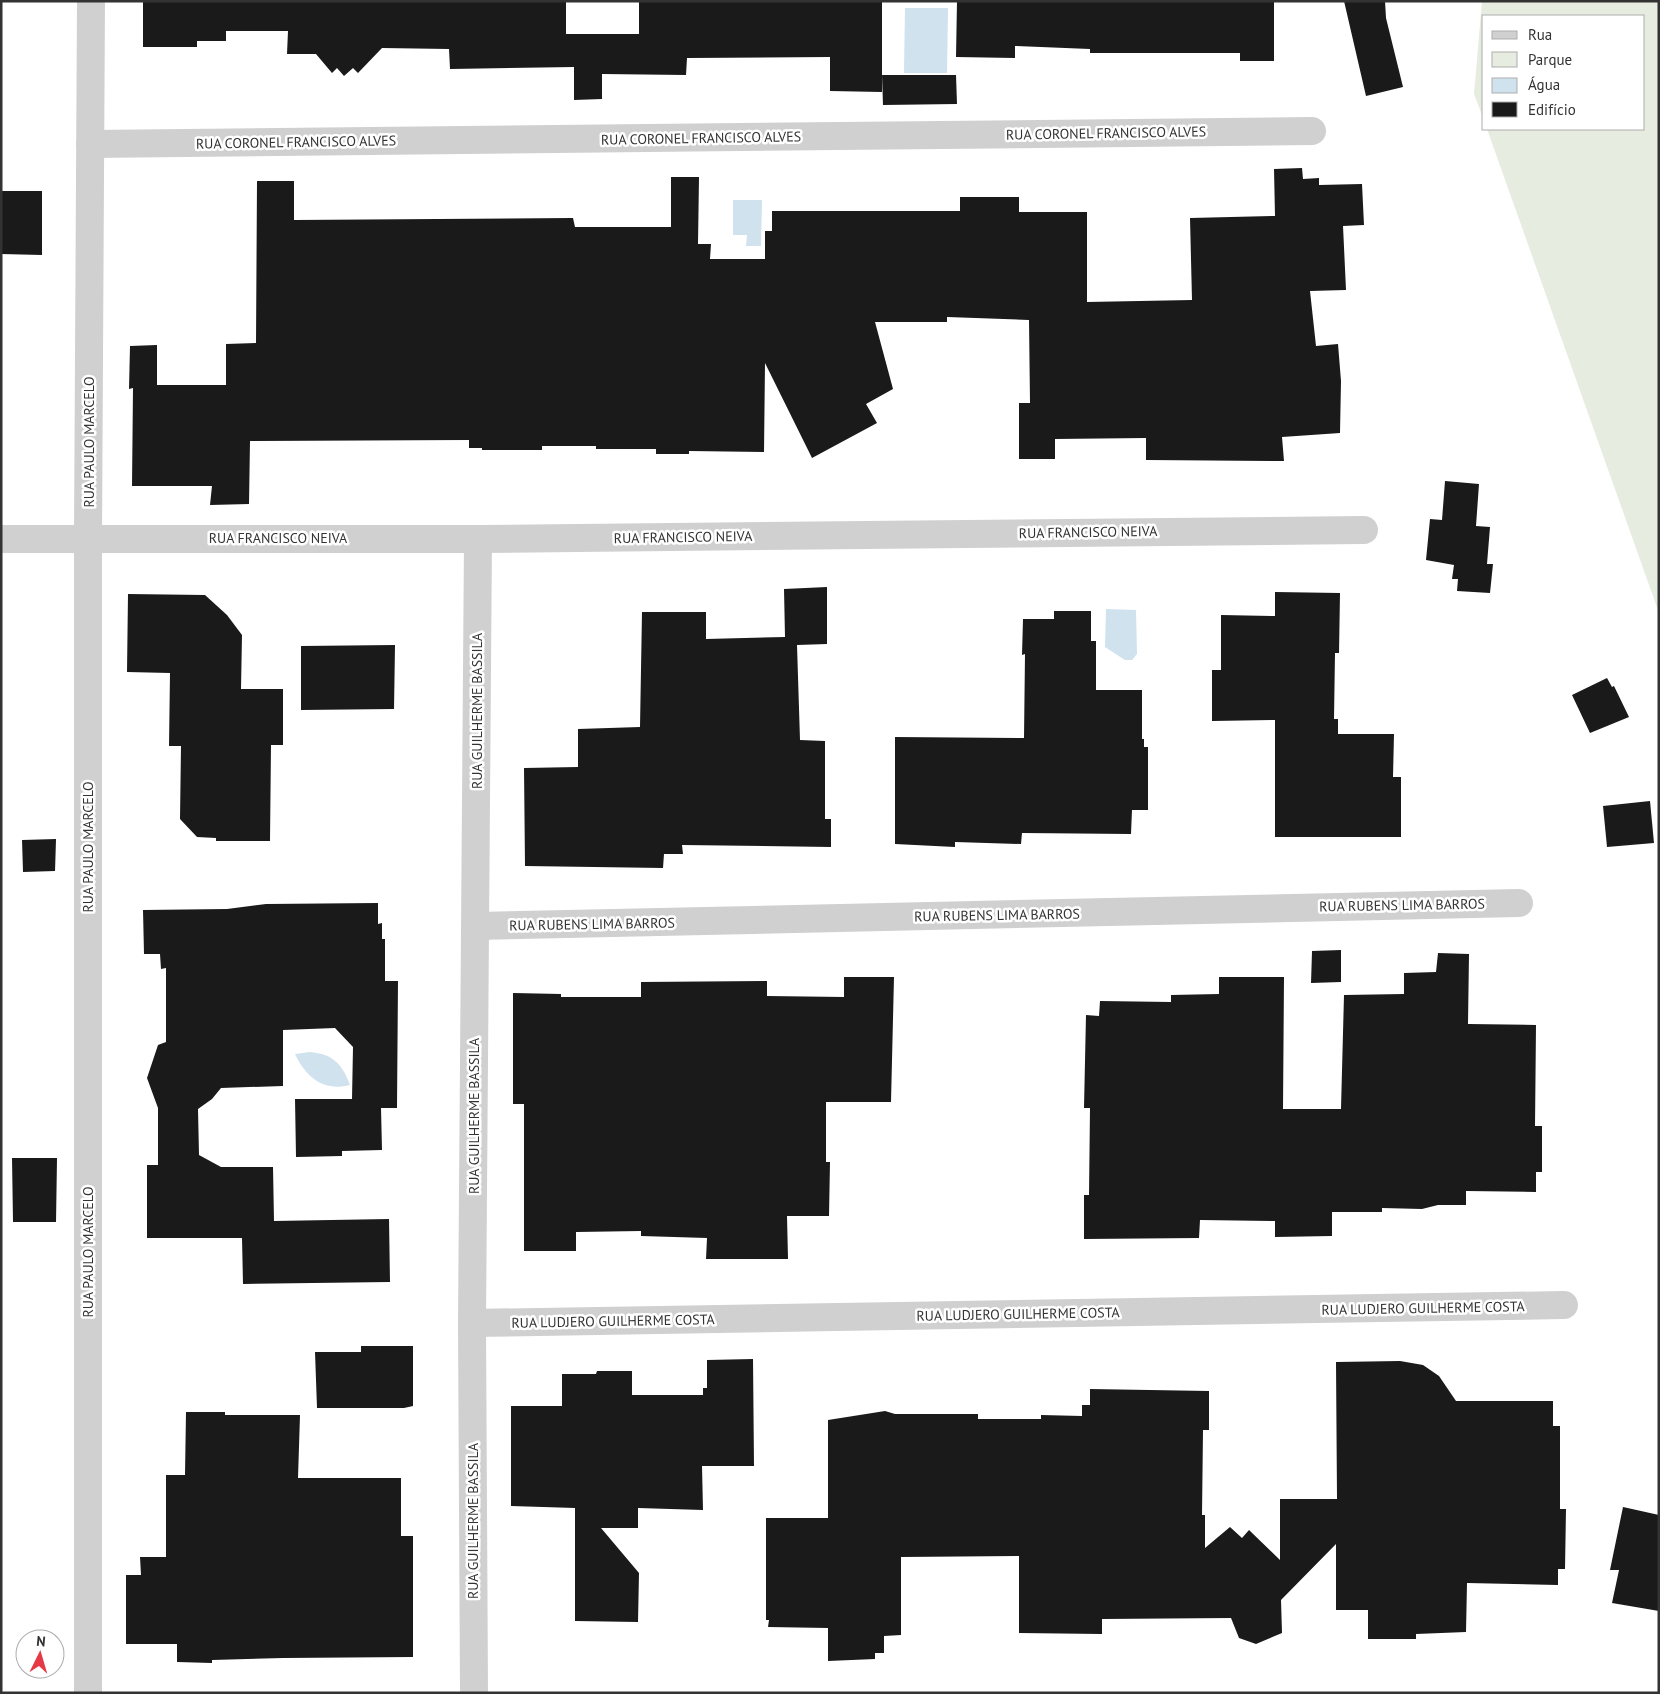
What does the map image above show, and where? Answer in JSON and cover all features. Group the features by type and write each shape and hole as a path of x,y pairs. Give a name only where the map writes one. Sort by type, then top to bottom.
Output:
{"street":[{"name":"RUA PAULO MARCELO","path":"88,1693 88,537 91,1"},
{"name":"RUA CORONEL FRANCISCO ALVES","path":"90,144 1312,131"},
{"name":"RUA FRANCISCO NEIVA","path":"1,539 88,537 478,539 1364,530"},
{"name":"RUA GUILHERME BASSILA","path":"474,1693 472,1323 478,539"},
{"name":"RUA RUBENS LIMA BARROS","path":"476,926 1519,903"},
{"name":"RUA LUDJERO GUILHERME COSTA","path":"472,1323 1564,1305"}],"green space":[{"path":"1482,1 1659,1 1659,613 1487,130 1645,130 1645,15 1482,15 1482,115 1474,94"}],"water":[{"path":"905,8 948,8 947,73 904,73"},
{"path":"733,200 762,200 761,246 746,246 747,235 733,235"},
{"path":"1106,609 1136,610 1137,654 1132,660 1125,660 1105,647"},
{"path":"310,1052 325,1055 336,1061 344,1071 350,1085 340,1087 316,1081 304,1070 295,1054"}],"building":[{"path":"143,1 566,1 566,34 639,34 639,1 882,1 882,92 830,91 830,57 687,58 686,75 602,74 602,99 574,100 574,67 450,69 449,49 382,48 358,73 353,68 344,76 337,68 332,73 316,54 287,54 288,31 226,31 226,41 197,41 197,47 143,47"},
{"path":"957,1 1274,1 1274,61 1240,61 1240,53 1090,53 1090,49 1015,46 1015,58 956,57"},
{"path":"1344,1 1385,1 1386,18 1403,87 1366,96"},
{"path":"882,75 956,75 957,104 883,105"},
{"path":"1302,168 1303,179 1319,178 1319,185 1362,184 1364,225 1343,226 1346,290 1310,291 1316,346 1338,344 1341,381 1340,433 1282,437 1284,461 1146,460 1146,438 1055,439 1055,459 1019,459 1019,403 1030,403 1029,320 947,317 947,322 875,322 893,389 866,404 877,423 812,458 765,363 764,452 689,451 689,454 656,454 656,449 596,449 596,446 542,446 542,450 482,450 482,448 469,448 469,440 250,441 249,504 210,505 212,486 132,486 133,388 129,389 130,346 157,345 157,385 226,385 226,344 256,343 257,181 294,181 294,220 573,218 575,227 671,227 671,177 699,177 698,244 711,244 710,259 765,259 765,231 772,231 772,211 960,211 960,197 1019,197 1019,212 1087,212 1087,302 1192,300 1190,218 1275,216 1274,169"},
{"path":"1,191 42,191 42,255 1,254"},
{"path":"1445,481 1479,484 1476,526 1490,527 1487,564 1493,564 1490,593 1457,591 1458,579 1452,579 1454,565 1426,560 1430,519 1442,520"},
{"path":"827,587 827,644 797,645 800,740 825,741 825,819 831,819 831,847 682,845 683,854 664,854 663,868 525,866 524,768 578,767 578,729 640,727 642,612 706,612 706,639 785,637 784,589"},
{"path":"1275,592 1340,593 1339,653 1335,653 1334,719 1338,719 1338,734 1394,734 1393,777 1401,777 1401,837 1275,837 1275,720 1212,721 1212,670 1221,670 1221,615 1275,616"},
{"path":"128,594 205,595 227,615 242,635 241,689 283,689 283,745 271,745 270,841 216,841 216,838 197,837 180,819 181,746 169,746 170,673 127,672"},
{"path":"1054,611 1091,611 1091,641 1096,641 1096,690 1142,690 1142,739 1144,739 1144,747 1148,747 1148,810 1132,810 1131,834 1022,833 1021,844 955,842 955,847 895,844 895,737 1024,738 1025,654 1022,655 1023,619 1054,619"},
{"path":"395,645 394,709 301,710 301,646"},
{"path":"1607,678 1612,687 1614,686 1629,717 1590,733 1572,695"},
{"path":"1650,801 1654,843 1607,847 1603,806"},
{"path":"56,839 55,871 23,872 22,840"},
{"path":"378,903 378,924 382,923 382,939 385,939 385,981 398,981 397,1108 381,1108 382,1150 342,1151 342,1156 296,1157 295,1099 352,1099 353,1047 335,1028 283,1030 283,1086 221,1088 212,1099 198,1109 199,1155 221,1167 273,1167 274,1221 389,1219 390,1282 243,1284 242,1238 147,1238 147,1165 158,1165 158,1108 147,1078 158,1045 166,1042 166,968 161,969 160,954 144,954 143,910 227,909 266,904"},
{"path":"1341,950 1341,982 1311,983 1312,951"},
{"path":"1438,953 1469,954 1468,1024 1536,1025 1535,1126 1542,1126 1542,1172 1536,1172 1536,1192 1466,1191 1466,1205 1438,1205 1422,1209 1382,1208 1382,1212 1332,1212 1332,1236 1275,1237 1275,1221 1200,1220 1199,1238 1084,1239 1084,1195 1089,1195 1090,1108 1084,1108 1086,1015 1099,1016 1100,1001 1171,1002 1171,995 1219,994 1219,977 1284,977 1283,1109 1341,1109 1344,995 1404,994 1404,973 1436,972"},
{"path":"844,977 894,977 891,1102 826,1102 826,1162 830,1162 829,1216 787,1216 788,1259 706,1259 707,1238 641,1236 641,1231 576,1232 576,1251 524,1251 524,1104 513,1104 513,993 561,994 561,997 641,997 641,982 767,981 767,996 844,997"},
{"path":"12,1158 57,1158 56,1222 13,1222"},
{"path":"361,1346 413,1346 413,1406 404,1408 317,1408 315,1352 361,1352"},
{"path":"753,1359 754,1466 702,1466 703,1510 638,1508 638,1528 601,1528 639,1573 638,1622 575,1621 575,1508 511,1506 511,1406 562,1406 562,1374 596,1374 597,1371 632,1371 632,1395 703,1395 703,1388 707,1388 707,1360"},
{"path":"1400,1361 1423,1365 1439,1376 1456,1401 1553,1401 1553,1426 1560,1426 1560,1509 1566,1509 1565,1569 1558,1569 1558,1585 1467,1583 1466,1632 1416,1634 1416,1639 1368,1639 1368,1610 1336,1610 1336,1544 1281,1600 1282,1633 1256,1644 1239,1638 1231,1618 1102,1619 1102,1634 1019,1633 1019,1556 901,1557 901,1635 884,1636 884,1653 875,1653 875,1659 828,1661 828,1628 768,1627 769,1620 766,1620 766,1518 828,1518 828,1420 885,1411 895,1414 978,1414 978,1419 1041,1419 1041,1415 1082,1416 1082,1405 1090,1405 1090,1389 1209,1391 1209,1430 1203,1430 1202,1515 1205,1515 1205,1548 1230,1527 1242,1538 1249,1530 1280,1560 1280,1499 1337,1499 1336,1362"},
{"path":"186,1412 225,1412 225,1415 300,1415 298,1478 401,1478 401,1536 413,1536 413,1657 283,1658 212,1660 212,1663 177,1662 177,1644 126,1644 126,1575 141,1575 140,1557 166,1557 166,1475 185,1475"},
{"path":"1623,1507 1659,1515 1659,1611 1612,1603 1619,1570 1610,1570"}]}
